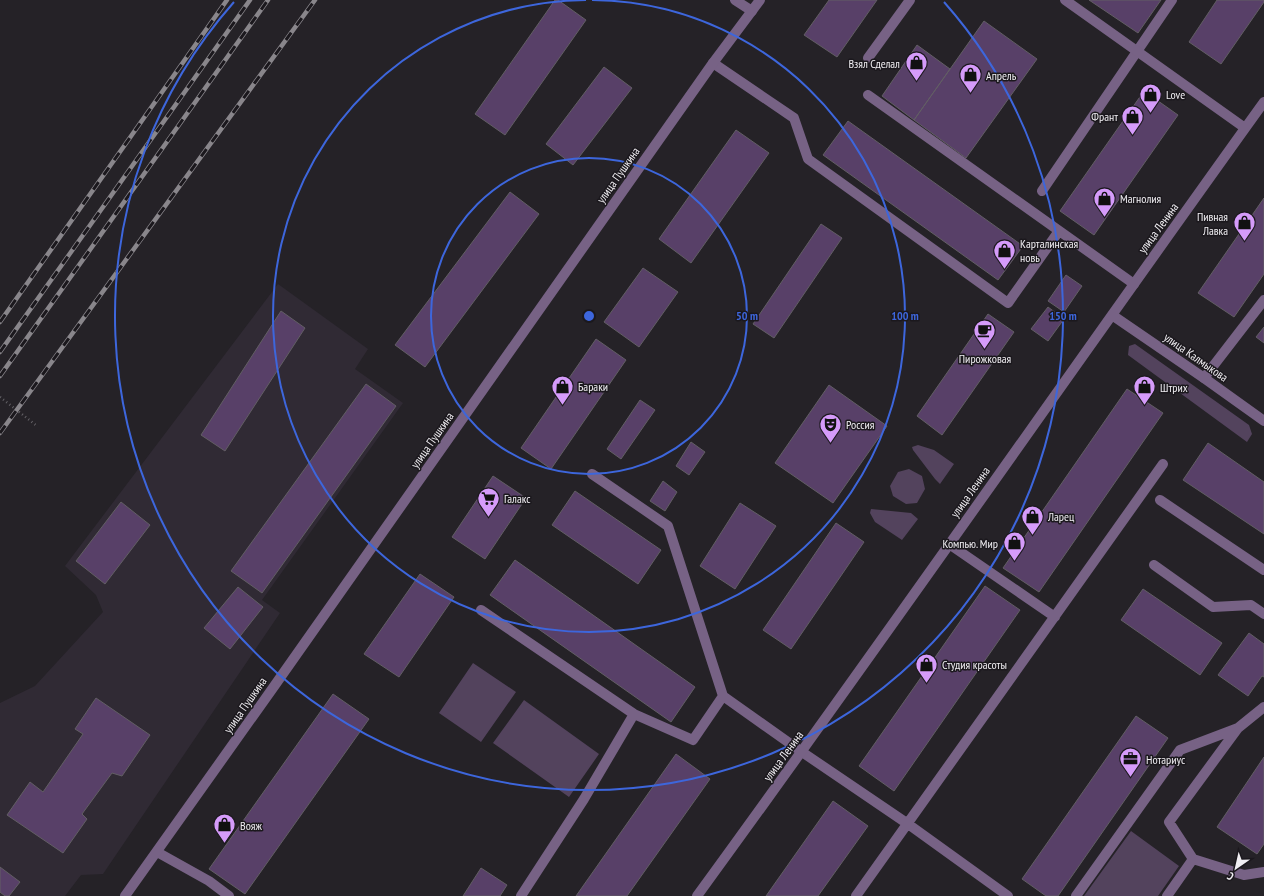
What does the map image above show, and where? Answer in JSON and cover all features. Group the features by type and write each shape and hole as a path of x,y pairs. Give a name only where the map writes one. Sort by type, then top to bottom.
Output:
{"street":[{"path":"735,0 752,11"},
{"name":"улица Пушкина","path":"125,896 280,679 713,63 760,0"},
{"path":"868,58 910,0"},
{"path":"1065,0 1245,128"},
{"path":"1042,191 1172,0"},
{"path":"713,63 794,118 808,159 1008,303 1059,231"},
{"path":"868,95 1134,284"},
{"name":"улица Ленина","path":"697,896 802,752 1245,128 1262,108"},
{"path":"1204,378 1264,300"},
{"name":"улица Калмыкова","path":"1112,315 1264,421"},
{"path":"856,896 1163,464"},
{"path":"592,474 668,526 723,696 908,824 1008,896"},
{"path":"1160,500 1264,570"},
{"path":"949,544 1055,617"},
{"path":"1154,565 1213,607 1251,605 1264,614"},
{"path":"480,610 634,714 693,740 723,696"},
{"path":"1264,707 1238,728 1169,822 1193,859 1244,875 1264,872"},
{"path":"522,896 584,799 634,714"},
{"path":"1076,896 1180,750 1238,728"},
{"path":"157,852 209,881 229,896"},
{"path":"1167,896 1193,859"}],"path":[{"path":"0,398 37,426"}],"shaded area":[{"path":"278,284 368,349 355,369 403,403 262,600 280,613 103,874 81,875 65,896 0,896 0,703 35,686 103,612 96,595 65,566"},
{"path":"1135,344 1249,425 1252,434 1247,442 1128,355 1129,346"},
{"path":"918,445 934,450 954,464 940,484 913,450 912,447"},
{"path":"909,469 922,476 925,489 917,503 906,504 893,496 890,486 898,472"},
{"path":"871,509 911,513 918,519 902,540 875,522 870,513"},
{"path":"473,663 516,692 481,742 439,713"},
{"path":"524,700 599,754 569,797 493,743"},
{"path":"1131,831 1179,866 1158,896 1084,896"}],"building":[{"path":"555,0 558,0 586,20 505,135 475,114"},
{"path":"829,0 877,0 837,57 804,35"},
{"path":"1089,0 1161,0 1138,33"},
{"path":"1217,0 1264,0 1221,64 1189,42"},
{"name":"Апрель","path":"984,21 1037,59 966,158 914,120"},
{"name":"Взял Сделал","path":"917,45 950,69 914,120 882,96"},
{"path":"604,67 632,88 573,165 546,144"},
{"path":"1144,91 1178,115 1094,235 1060,211"},
{"path":"848,121 1023,246 998,280 823,155"},
{"path":"736,130 769,153 691,263 659,239"},
{"path":"510,192 539,214 425,367 395,345"},
{"path":"1264,198 1264,274 1234,317 1198,293"},
{"path":"821,224 842,238 774,338 753,324"},
{"path":"643,268 678,292 639,347 604,322"},
{"path":"1066,275 1082,286 1064,312 1048,301"},
{"path":"1048,307 1064,319 1048,341 1031,329"},
{"path":"281,311 305,328 225,451 201,435"},
{"path":"988,314 1014,332 942,435 917,416"},
{"path":"1264,327 1264,343 1256,337"},
{"path":"596,339 626,360 551,469 521,448"},
{"path":"366,384 396,406 262,593 231,571"},
{"name":"Россия","path":"829,385 887,426 833,503 775,463"},
{"path":"1127,389 1163,413 1039,592 1003,568"},
{"path":"640,400 655,410 621,459 607,449"},
{"path":"691,442 705,452 689,475 676,466"},
{"path":"1208,443 1264,482 1264,534 1183,480"},
{"name":"Галакс","path":"493,476 526,498 485,559 452,537"},
{"path":"663,481 677,492 665,511 650,501"},
{"path":"575,491 661,550 638,584 552,525"},
{"path":"121,502 150,525 105,584 76,561"},
{"path":"740,503 776,526 735,589 700,566"},
{"path":"836,523 864,542 791,649 763,630"},
{"path":"515,560 695,687 671,722 490,595"},
{"path":"420,574 454,597 399,677 364,654"},
{"path":"985,586 1020,610 894,791 859,766"},
{"path":"238,587 263,607 230,649 204,628"},
{"path":"1143,589 1222,643 1200,675 1121,620"},
{"path":"1249,633 1264,644 1264,677 1262,676 1248,696 1218,675"},
{"path":"333,694 369,719 245,894 209,869"},
{"path":"96,698 150,735 122,776 112,773 82,814 87,819 63,853 7,815 30,782 43,792 83,734 75,729"},
{"path":"1136,716 1168,738 1058,896 1046,896 1022,879"},
{"path":"676,754 710,779 627,896 576,896"},
{"path":"1264,757 1264,844 1257,854 1217,827"},
{"path":"833,801 868,826 818,896 766,896"},
{"path":"0,867 20,882 9,896 5,896 0,892"},
{"path":"481,868 507,885 500,896 463,896"}],"railway":[{"path":"0,322 227,0"},
{"path":"0,352 250,0"},
{"path":"0,376 268,0"},
{"path":"0,433 315,0"}],"place":[{"name":"Взял Сделал","path":"916,82"},
{"name":"Апрель","path":"971,94"},
{"name":"Love","path":"1151,114"},
{"name":"Франт","path":"1133,136"},
{"name":"Магнолия","path":"1105,218"},
{"name":"Пивная Лавка","path":"1244,242"},
{"name":"Карталинская новь","path":"1005,270"},
{"name":"Пирожковая","path":"985,350"},
{"name":"Бараки","path":"563,406"},
{"name":"Штрих","path":"1144,406"},
{"name":"Россия","path":"831,444"},
{"name":"Галакс","path":"489,518"},
{"name":"Ларец","path":"1032,536"},
{"name":"Компью. Мир","path":"1014,562"},
{"name":"Студия красоты","path":"927,684"},
{"name":"Нотариус","path":"1130,778"},
{"name":"Вояж","path":"224,844"}]}
